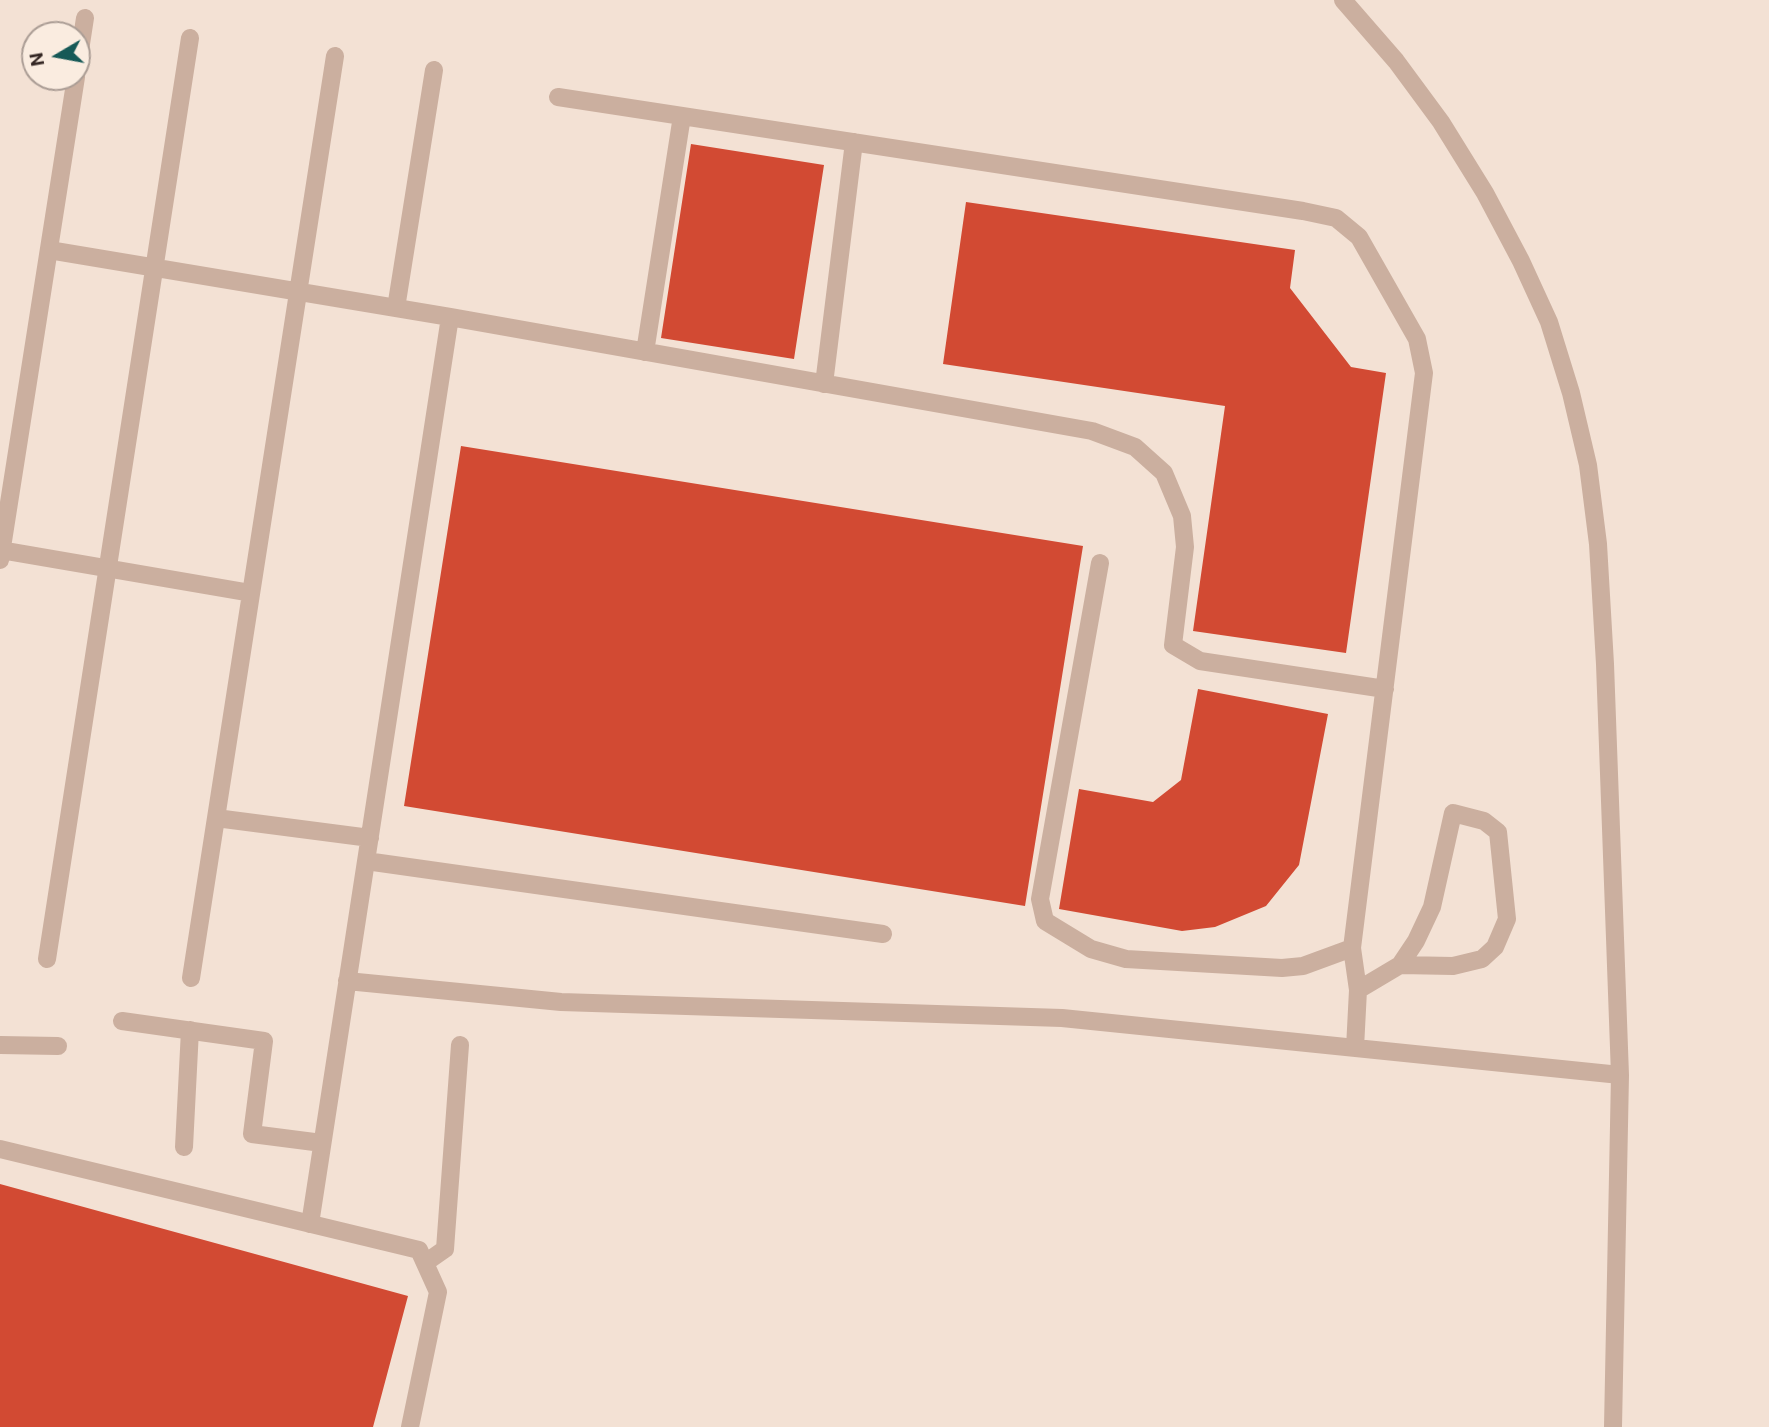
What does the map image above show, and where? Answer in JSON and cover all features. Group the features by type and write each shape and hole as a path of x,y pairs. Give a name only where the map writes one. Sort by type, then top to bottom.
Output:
{"street":[{"path":"1343,0 1396,61 1441,122 1485,193 1521,261 1549,323 1572,393 1588,466 1598,544 1620,1075 1613,1427"},
{"path":"47,959 190,38"},
{"path":"191,978 335,57"},
{"path":"396,308 434,70"},
{"path":"74,91 1,555 108,568 251,593"},
{"path":"558,97 1303,211 1336,218 1359,237 1417,339 1424,373 1352,948 1357,990 1355,1048"},
{"path":"646,352 682,116"},
{"path":"824,384 854,142"},
{"path":"49,250 450,317 1092,431 1135,447 1164,473 1182,516 1185,547 1173,645 1200,661 1385,689"},
{"path":"310,1224 450,317"},
{"path":"1100,563 1040,899 1045,921 1091,950 1126,959 1282,968 1303,966 1352,948"},
{"path":"1357,990 1400,965 1416,941 1432,907 1453,814 1484,821 1498,832 1507,919 1495,947 1482,959 1453,966 1400,965"},
{"path":"216,818 370,838"},
{"path":"366,861 883,934"},
{"path":"347,981 561,1002 1062,1018 1620,1075"},
{"path":"122,1021 264,1041 252,1134 322,1143"},
{"path":"184,1147 190,1030"},
{"path":"0,1045 58,1046"},
{"path":"425,1263 445,1249 460,1045"},
{"path":"0,1149 419,1250 438,1292 410,1427"}],"building":[{"path":"691,144 824,165 794,359 661,338"},
{"path":"966,202 1295,250 1290,288 1351,367 1386,373 1346,653 1193,631 1225,406 943,364"},
{"path":"461,446 1083,546 1025,906 404,806"},
{"path":"1198,689 1328,714 1299,865 1266,906 1215,927 1182,931 1059,909 1079,789 1153,802 1181,780"},
{"path":"0,1184 408,1296 373,1427 0,1427"}]}
